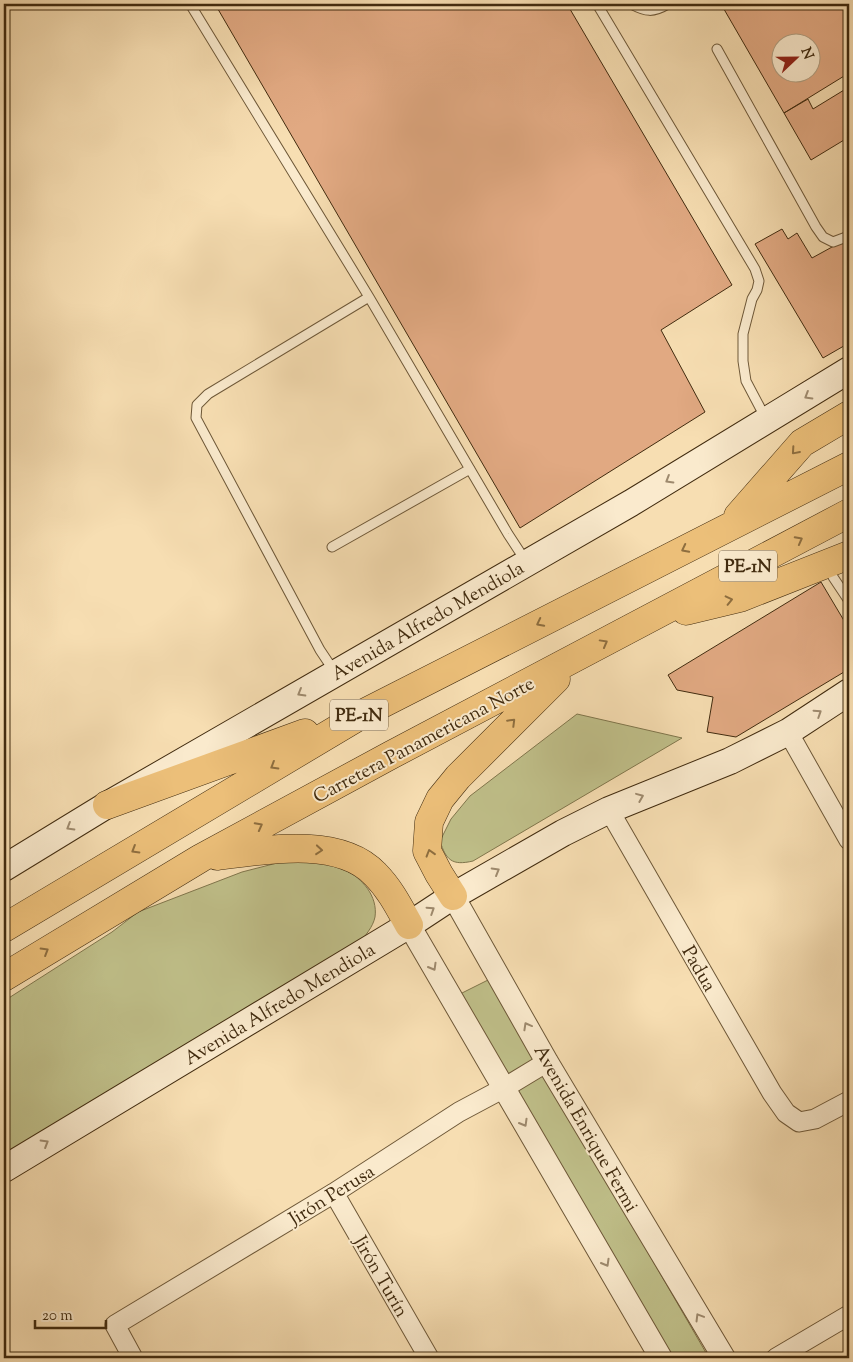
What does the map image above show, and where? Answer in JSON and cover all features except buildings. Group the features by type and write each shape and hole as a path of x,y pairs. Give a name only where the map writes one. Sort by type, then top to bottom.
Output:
{"highway":[{"path":"728,527 802,442 849,415"},
{"name":"PE-1N","path":"4,928 366,712 849,466"},
{"name":"Carretera Panamericana Norte","path":"4,977 201,858 391,755 849,513"},
{"path":"648,620 740,598 849,555"},
{"path":"453,896 439,874 428,851 429,822 440,799 458,776 578,657"},
{"path":"107,805 366,712"},
{"path":"201,858 293,848 328,851 351,858 374,872 389,890 409,925"}],"main road":[{"name":"Avenida Alfredo Mendiola","path":"4,868 107,805 631,504 849,370"},
{"name":"Avenida Alfredo Mendiola","path":"4,1168 409,925 453,896 563,833 609,810 730,761 788,732 849,692"}],"street":[{"path":"788,732 849,840"},
{"name":"Padua","path":"609,810 772,1094 786,1114 799,1122 815,1119 849,1101"},
{"name":"Avenida Enrique Fermi","path":"453,896 547,1062 724,1358"},
{"path":"409,925 661,1358"},
{"name":"Jirón Perusa","path":"133,1358 116,1325 334,1193 459,1112 547,1062"},
{"name":"Jirón Turín","path":"334,1193 429,1358"},
{"path":"776,1358 849,1316"}],"lane":[{"path":"190,4 369,297 527,563"},
{"path":"597,4 755,269 758,281 757,290 752,299 743,334 743,361 746,381 767,420"},
{"path":"631,4 644,11 659,10 668,4"},
{"path":"717,49 823,237 833,242 849,236"},
{"path":"336,673 320,650 196,418 197,404 208,394 369,297"},
{"path":"332,547 470,469"},
{"path":"834,577 849,602"}],"green space":[{"path":"577,714 682,738 473,861 460,863 451,860 445,853 440,841 451,819 470,796"},
{"path":"315,861 338,867 351,873 368,889 374,902 375,917 371,928 359,943 4,1154 4,1001 112,932 138,912 242,872 281,862"},
{"path":"490,979 709,1358 672,1358 460,994"}]}
